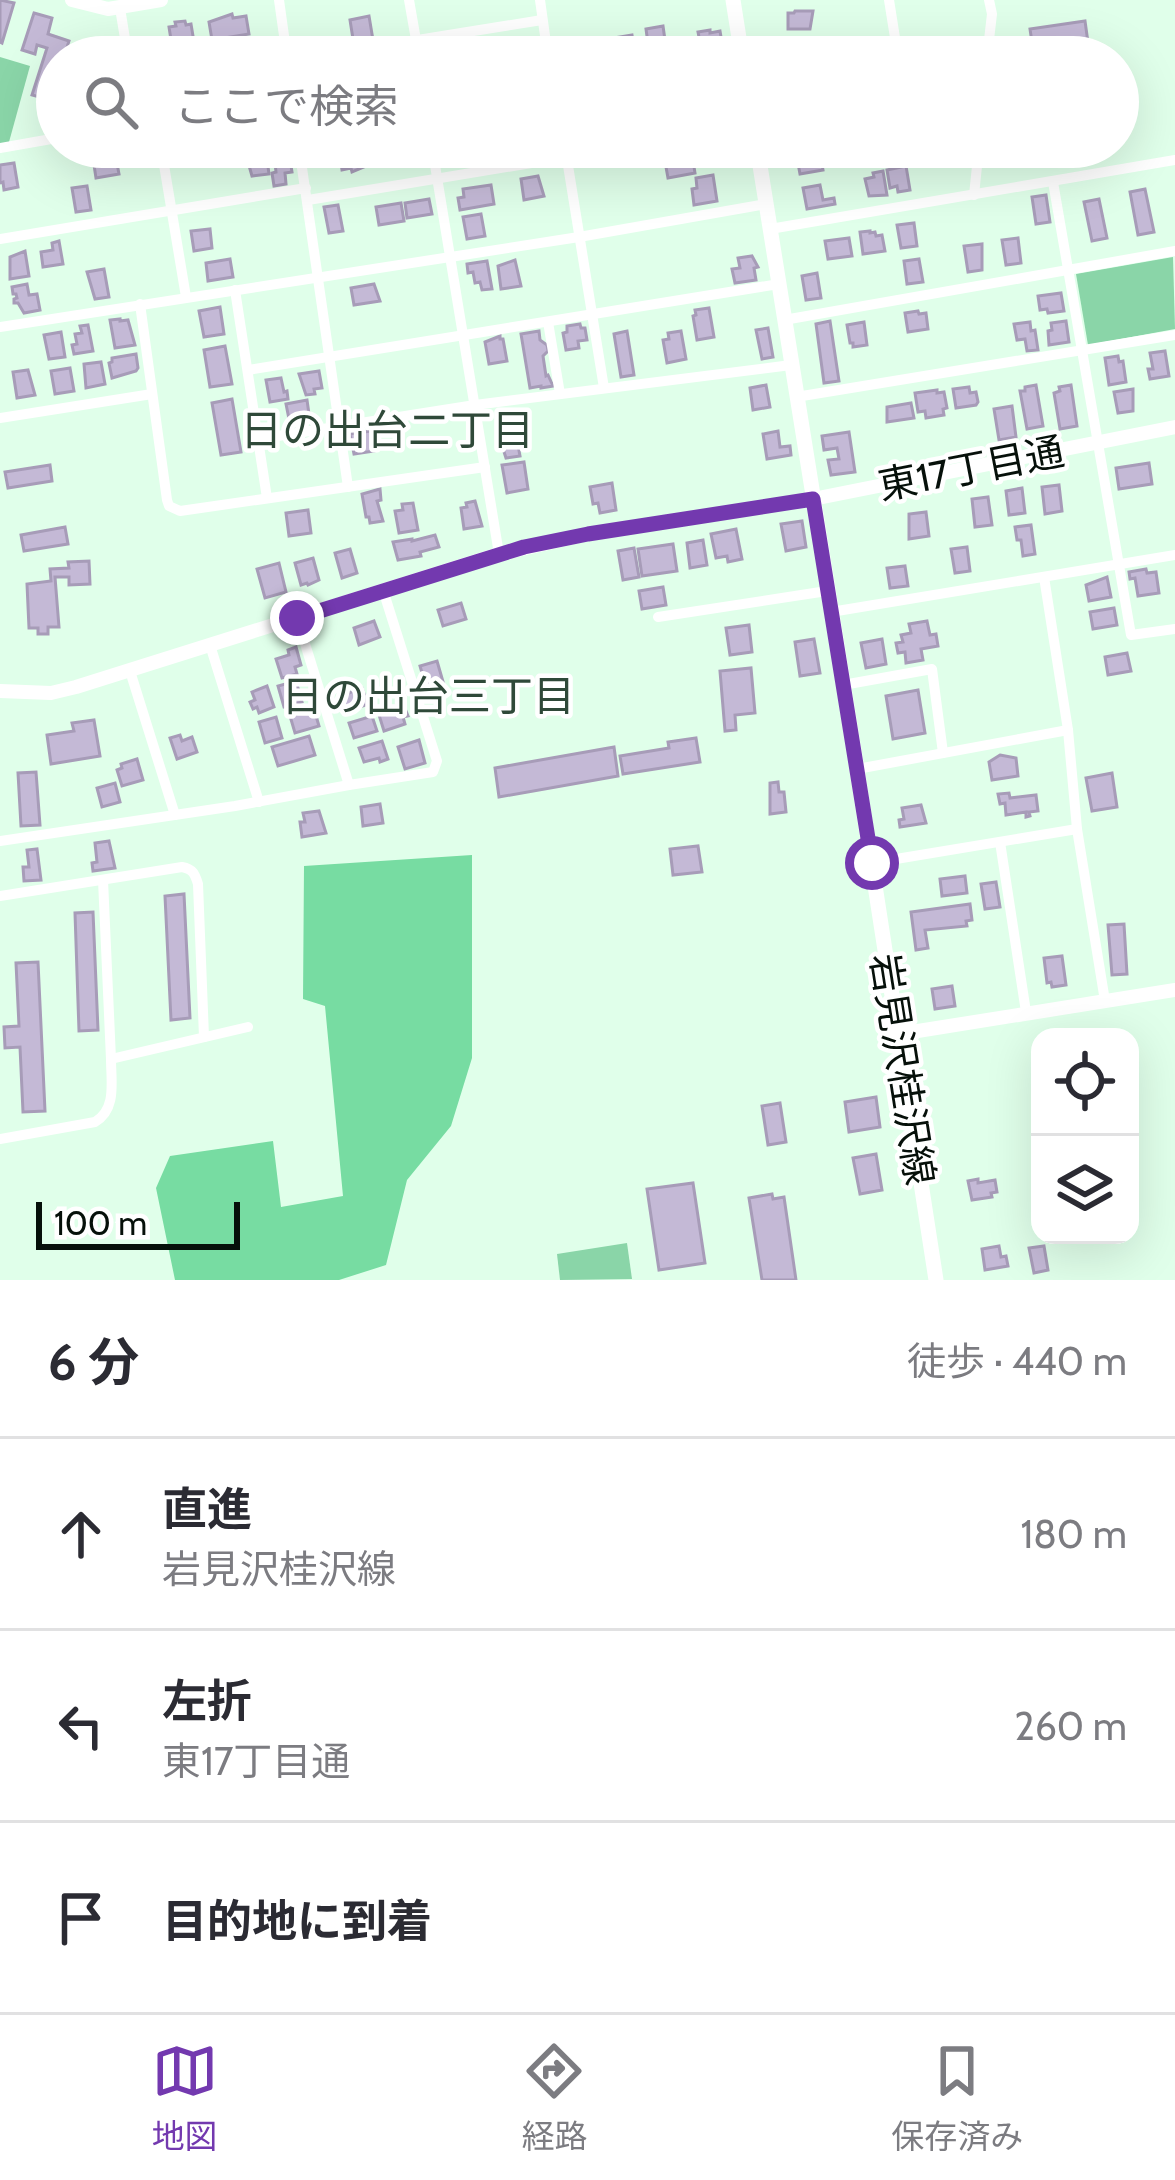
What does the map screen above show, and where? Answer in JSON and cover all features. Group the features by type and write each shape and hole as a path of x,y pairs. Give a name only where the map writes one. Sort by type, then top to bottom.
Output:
{"main road":[{"path":"733,0 739,36"},
{"name":"岩見沢桂沢線","path":"760,168 936,1280"}],"street":[{"path":"71,0 101,8 153,1"},
{"path":"279,0 284,36"},
{"path":"409,0 415,36"},
{"path":"540,0 545,36"},
{"path":"889,0 895,36"},
{"path":"988,0 990,36"},
{"path":"120,8 125,36"},
{"path":"441,36 542,20"},
{"path":"0,148 36,142"},
{"path":"1139,166 1175,160"},
{"path":"165,168 186,297"},
{"path":"303,168 348,487"},
{"path":"435,168 499,554"},
{"path":"0,239 486,168"},
{"path":"568,168 604,388"},
{"path":"974,195 977,168"},
{"path":"770,229 1131,168"},
{"path":"1053,182 1131,635 1175,629"},
{"path":"0,326 766,204"},
{"path":"784,320 1175,251"},
{"path":"248,370 779,284"},
{"path":"235,290 267,498"},
{"path":"140,304 169,506 180,511 485,467"},
{"path":"548,322 560,394"},
{"path":"796,397 1175,335"},
{"path":"259,439 475,405 791,365"},
{"path":"0,418 152,394"},
{"name":"東17丁目通","path":"0,691 51,692 499,554 588,534 813,499 1175,427"},
{"path":"831,612 1175,555"},
{"path":"1044,577 1105,1001"},
{"path":"0,841 433,772 436,761 383,590"},
{"path":"658,617 827,591"},
{"path":"297,618 350,785"},
{"path":"210,645 259,802"},
{"path":"842,686 932,669 944,753"},
{"path":"130,670 175,815"},
{"path":"857,769 1067,730"},
{"path":"872,863 1077,829"},
{"path":"1000,842 1026,1012"},
{"path":"0,896 190,868 196,875 204,1037"},
{"path":"0,1139 94,1122 103,1118 111,1100 104,880"},
{"path":"899,1034 1175,990"},
{"path":"111,1060 248,1027"}],"green space":[{"path":"0,57 30,66 9,142 0,144"},
{"path":"1173,257 1175,329 1088,345 1076,274"},
{"path":"472,855 472,1058 451,1126 407,1180 386,1265 339,1280 175,1280 156,1188 170,1156 273,1141 281,1207 343,1196 325,1006 303,999 304,866"},
{"path":"627,1243 632,1279 560,1280 557,1254"}],"building":[{"path":"0,0 14,3 2,43 0,42"},
{"path":"813,11 810,29 788,29 788,13"},
{"path":"34,13 52,18 48,34 54,36 36,36 35,54 22,50"},
{"path":"232,14 233,18 246,16 249,34 211,36 209,22"},
{"path":"369,16 372,36 353,36 350,20"},
{"path":"1085,21 1087,36 1031,36 1030,29"},
{"path":"175,22 191,24 193,36 170,36 169,27 176,26"},
{"path":"663,26 664,36 647,36 646,29"},
{"path":"720,31 721,36 699,36 698,32"},
{"path":"14,163 18,187 4,190 0,165"},
{"path":"94,168 118,168 119,174 96,178"},
{"path":"250,168 268,168 269,174 252,176"},
{"path":"276,168 291,168 292,172 285,173 286,184 274,186 272,173"},
{"path":"666,168 694,168 695,173 668,178"},
{"path":"799,168 823,168 823,170 800,174"},
{"path":"906,168 910,190 890,188 887,170"},
{"path":"883,171 887,195 869,196 865,179"},
{"path":"713,175 717,201 694,205 696,178"},
{"path":"538,176 544,196 524,200 521,179"},
{"path":"491,185 494,204 460,210 458,198 464,197 463,189"},
{"path":"820,185 823,200 834,198 835,204 807,209 803,188"},
{"path":"87,186 91,210 76,212 72,188"},
{"path":"1145,189 1154,232 1138,235 1130,192"},
{"path":"1046,195 1050,222 1036,224 1032,197"},
{"path":"429,199 432,214 407,218 405,203"},
{"path":"1099,199 1107,238 1092,241 1084,202"},
{"path":"401,203 404,221 379,225 376,207"},
{"path":"338,205 343,231 329,233 324,207"},
{"path":"481,214 485,236 467,239 463,217"},
{"path":"914,223 917,246 901,248 897,225"},
{"path":"210,229 212,248 194,251 191,231"},
{"path":"860,232 882,235 885,251 863,254"},
{"path":"849,238 852,256 828,259 825,241"},
{"path":"1018,238 1021,263 1006,265 1002,240"},
{"path":"59,241 63,264 43,267 41,252 53,250 52,243"},
{"path":"982,244 982,270 968,272 964,246"},
{"path":"25,251 29,276 10,279 10,257"},
{"path":"752,256 758,267 754,268 756,280 735,283 732,269 740,268 738,258"},
{"path":"230,259 233,277 208,281 206,263"},
{"path":"919,259 923,282 907,284 904,261"},
{"path":"515,260 521,286 501,289 498,266"},
{"path":"487,261 492,289 482,290 473,272 468,273 467,264"},
{"path":"104,269 109,297 95,299 87,272"},
{"path":"817,273 821,298 806,300 802,276"},
{"path":"27,284 29,295 37,294 40,310 24,313 14,303 12,287"},
{"path":"374,284 380,301 354,305 351,288"},
{"path":"1061,293 1064,311 1040,310 1038,296"},
{"path":"220,307 224,334 204,337 199,311"},
{"path":"709,308 714,337 697,340 695,310"},
{"path":"905,313 926,313 928,329 908,332"},
{"path":"110,320 128,320 135,345 115,348"},
{"path":"830,321 839,381 824,383 816,324"},
{"path":"1066,321 1069,342 1049,345 1051,323"},
{"path":"864,322 867,345 853,347 847,325"},
{"path":"1030,322 1038,350 1027,351 1025,339 1017,340 1014,324"},
{"path":"580,324 587,340 578,341 579,348 566,350 563,333 567,326"},
{"path":"88,325 93,351 74,354 75,334 82,333 80,326"},
{"path":"768,328 773,357 762,359 756,330"},
{"path":"539,331 548,351 543,356 546,376 553,386 530,388 521,334"},
{"path":"627,331 634,375 621,377 614,334"},
{"path":"681,331 686,359 667,363 663,340 669,339 668,333"},
{"path":"61,332 65,357 49,359 44,335"},
{"path":"500,336 507,361 489,364 485,342"},
{"path":"225,346 232,384 210,387 204,350"},
{"path":"1165,351 1169,376 1150,379 1150,353"},
{"path":"136,354 136,371 112,378 112,358"},
{"path":"1118,356 1126,382 1109,385 1105,358"},
{"path":"101,362 105,384 86,388 84,364"},
{"path":"70,368 74,391 55,394 51,371"},
{"path":"28,370 35,395 17,398 13,372"},
{"path":"319,371 322,388 306,395 299,374"},
{"path":"281,378 288,399 270,402 266,380"},
{"path":"766,385 770,407 753,410 750,388"},
{"path":"1036,385 1043,426 1027,429 1020,391"},
{"path":"1071,385 1077,426 1060,429 1054,393"},
{"path":"969,387 978,402 956,408 953,389"},
{"path":"1133,389 1133,411 1118,413 1114,392"},
{"path":"944,392 947,408 944,415 926,418 925,411 918,412 915,393"},
{"path":"232,399 241,452 221,455 212,403"},
{"path":"307,400 310,421 290,424 286,404"},
{"path":"911,403 914,418 887,422 887,407"},
{"path":"1012,406 1016,437 999,440 994,409"},
{"path":"515,424 522,444 518,445 520,456 506,458 498,433 500,426"},
{"path":"371,431 374,451 354,454 350,434"},
{"path":"778,431 780,447 790,446 791,455 767,459 763,434"},
{"path":"849,432 855,472 831,475 828,460 839,459 837,448 824,450 822,436"},
{"path":"524,462 528,489 507,493 502,465"},
{"path":"1149,463 1152,484 1119,489 1116,468"},
{"path":"50,465 52,481 8,488 5,472"},
{"path":"612,483 616,510 600,513 590,487"},
{"path":"1059,485 1062,511 1045,514 1042,487"},
{"path":"1022,488 1025,513 1009,515 1006,491"},
{"path":"380,489 381,500 377,501 383,521 370,523 362,494"},
{"path":"988,497 992,525 975,527 972,499"},
{"path":"475,501 482,526 464,529 461,508"},
{"path":"413,503 418,530 399,533 395,511"},
{"path":"308,510 311,533 289,536 286,513"},
{"path":"926,512 929,536 909,539 909,514"},
{"path":"802,521 806,547 786,551 781,524"},
{"path":"1031,525 1035,554 1023,556 1015,527"},
{"path":"65,527 68,544 24,551 21,535"},
{"path":"736,529 742,559 716,558 711,534"},
{"path":"435,535 439,547 398,560 393,542"},
{"path":"703,540 707,565 690,568 687,543"},
{"path":"673,544 677,571 642,576 638,549"},
{"path":"967,547 970,571 955,573 951,549"},
{"path":"634,548 639,577 623,580 618,551"},
{"path":"350,549 357,573 342,578 335,553"},
{"path":"313,558 319,580 301,585 295,563"},
{"path":"89,561 90,584 69,585 69,577 55,577 59,627 48,627 48,634 29,628 27,584 51,581 50,569 69,568 68,562"},
{"path":"279,563 286,592 265,598 257,569"},
{"path":"905,566 908,586 890,588 887,568"},
{"path":"1129,572 1156,572 1159,593 1138,596"},
{"path":"1107,577 1111,597 1089,601 1086,585"},
{"path":"663,587 666,605 642,609 639,591"},
{"path":"461,603 466,619 443,626 438,610"},
{"path":"1114,608 1117,625 1093,629 1090,612"},
{"path":"374,621 380,637 359,645 354,628"},
{"path":"927,621 938,646 921,649 923,660 906,663 905,652 898,653 896,643 903,642 901,635 911,633 909,624"},
{"path":"749,625 752,652 730,655 726,628"},
{"path":"814,639 820,673 800,676 795,642"},
{"path":"882,639 886,664 866,668 861,643"},
{"path":"296,647 301,665 295,667 297,674 282,678 276,659"},
{"path":"1127,653 1131,671 1108,675 1105,657"},
{"path":"437,661 446,692 429,697 420,666"},
{"path":"751,668 755,713 735,715 736,730 725,731 720,671"},
{"path":"296,681 302,702 284,707 278,686"},
{"path":"267,686 274,707 259,713 250,702 255,700 252,692"},
{"path":"362,688 368,704 343,713 338,697"},
{"path":"918,690 925,733 893,739 886,696"},
{"path":"400,707 408,716 403,717 405,724 384,731 379,715"},
{"path":"314,709 319,726 295,733 290,716"},
{"path":"372,716 377,731 354,738 349,723"},
{"path":"276,717 282,738 265,743 259,722"},
{"path":"94,720 100,756 51,764 47,735 74,731 72,723"},
{"path":"180,735 182,741 192,737 197,752 177,759 170,738"},
{"path":"309,736 315,755 278,766 272,747"},
{"path":"696,738 700,762 623,774 620,756"},
{"path":"419,740 425,763 405,769 398,747"},
{"path":"382,741 388,759 364,762 359,748"},
{"path":"614,747 618,776 499,797 495,768"},
{"path":"1000,755 1016,758 1018,776 992,780 989,762"},
{"path":"137,759 143,780 122,786 117,770"},
{"path":"36,772 40,825 21,826 18,773"},
{"path":"1112,773 1117,807 1092,811 1086,778"},
{"path":"778,782 786,812 770,814 770,783"},
{"path":"115,783 120,802 102,807 97,788"},
{"path":"1009,793 1010,798 1036,795 1038,811 1026,817 1026,812 1006,815 998,794"},
{"path":"380,804 383,823 363,826 361,807"},
{"path":"921,805 926,823 900,827 902,808"},
{"path":"319,811 326,833 302,837 303,813"},
{"path":"109,841 115,868 93,871 95,843"},
{"path":"698,846 702,872 673,875 670,849"},
{"path":"37,849 41,880 24,881 23,867 29,867 27,850"},
{"path":"965,876 967,893 942,896 940,879"},
{"path":"996,882 1000,907 985,909 981,884"},
{"path":"184,894 190,1018 171,1020 165,896"},
{"path":"970,904 972,920 966,921 967,926 925,930 928,948 916,950 911,912"},
{"path":"93,912 98,1030 79,1031 75,913"},
{"path":"1124,924 1127,974 1112,975 1108,925"},
{"path":"1062,956 1066,985 1052,987 1047,983 1044,958"},
{"path":"38,962 45,1111 23,1112 20,1047 5,1048 4,1027 19,1026 16,963"},
{"path":"952,986 955,1006 935,1009 932,989"},
{"path":"876,1097 880,1127 849,1132 845,1102"},
{"path":"780,1103 786,1142 768,1145 762,1106"},
{"path":"876,1154 882,1190 860,1194 853,1158"},
{"path":"978,1179 978,1183 995,1180 997,1192 972,1200 968,1181"},
{"path":"693,1183 705,1263 659,1270 647,1189"},
{"path":"772,1194 773,1199 784,1197 796,1280 762,1280 749,1198"},
{"path":"999,1246 1008,1266 985,1270 982,1249"},
{"path":"1044,1246 1048,1270 1034,1273 1029,1248"}],"district":[{"name":"日の出台二丁目","path":"387,430"},
{"name":"日の出台三丁目","path":"428,696"}],"route":[{"path":"297,618 524,547 813,499 872,863"}]}
